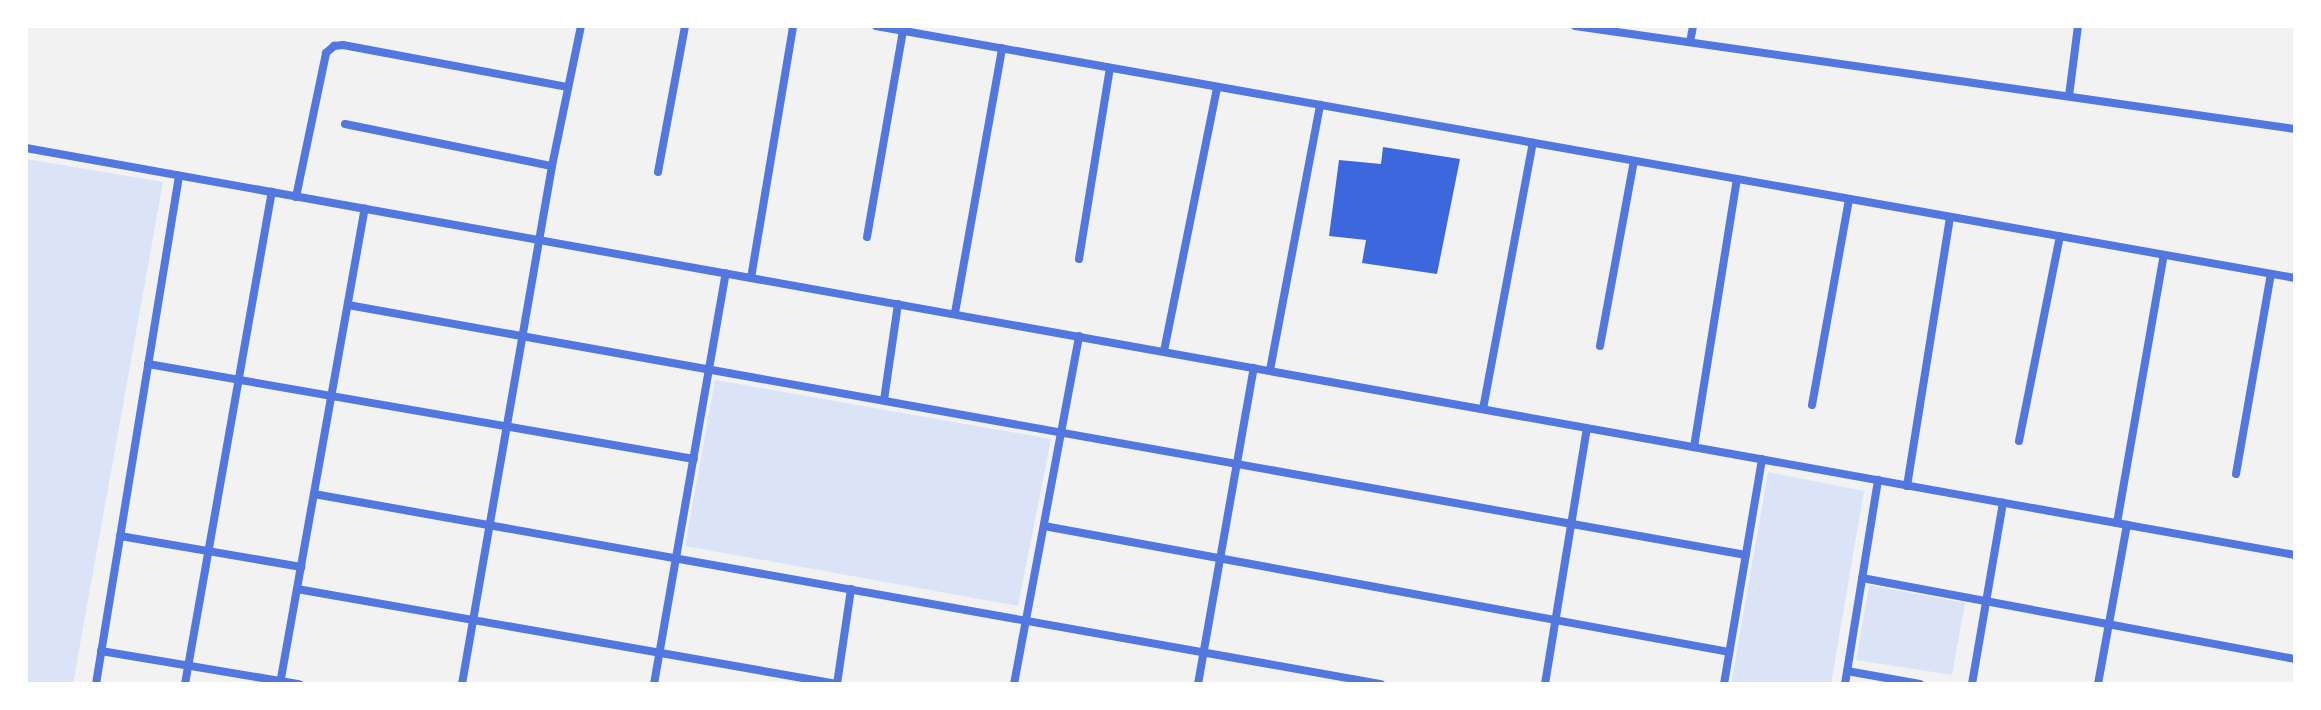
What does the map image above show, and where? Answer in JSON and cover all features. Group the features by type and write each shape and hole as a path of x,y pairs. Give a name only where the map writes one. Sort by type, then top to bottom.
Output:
{"street":[{"path":"462,684 552,166 581,26"},
{"path":"658,172 685,26"},
{"path":"751,278 793,26"},
{"path":"876,26 2295,278"},
{"path":"1575,26 2295,129"},
{"path":"1690,42 1693,26"},
{"path":"2069,96 2078,26"},
{"path":"867,237 903,31"},
{"path":"296,197 326,53 334,46 343,45 568,87"},
{"path":"955,313 1002,48"},
{"path":"1079,259 1110,68"},
{"path":"1164,351 1217,87"},
{"path":"1270,370 1320,105"},
{"path":"345,124 552,166"},
{"path":"1483,409 1533,143"},
{"path":"26,148 2295,555"},
{"path":"1600,346 1634,161"},
{"path":"96,684 179,176"},
{"path":"1694,447 1737,179"},
{"path":"185,684 272,192"},
{"path":"1812,405 1849,199"},
{"path":"281,682 365,209"},
{"path":"1907,486 1950,217"},
{"path":"2019,441 2060,236"},
{"path":"2098,684 2164,255"},
{"path":"654,684 726,273"},
{"path":"2236,474 2271,274"},
{"path":"884,400 898,304"},
{"path":"348,305 1746,555"},
{"path":"1014,684 1079,336"},
{"path":"148,364 694,459"},
{"path":"1198,684 1254,368"},
{"path":"1545,684 1587,428"},
{"path":"1724,684 1762,459"},
{"path":"1845,684 1878,480"},
{"path":"314,494 1381,684"},
{"path":"1972,684 2003,503"},
{"path":"1044,526 1729,652"},
{"path":"120,536 301,567"},
{"path":"1862,578 2295,659"},
{"path":"297,589 837,684 851,589"},
{"path":"101,651 299,684"},
{"path":"1847,671 1920,684"}],"shaded area":[{"path":"26,159 163,182 73,684 26,684"},
{"path":"715,380 1051,439 1018,606 685,546"},
{"path":"1768,472 1864,491 1831,684 1731,684"},
{"path":"1869,585 1965,603 1952,675 1856,660"}],"building":[{"path":"1383,147 1460,159 1437,274 1362,263 1366,240 1329,236 1339,160 1381,164"}]}
